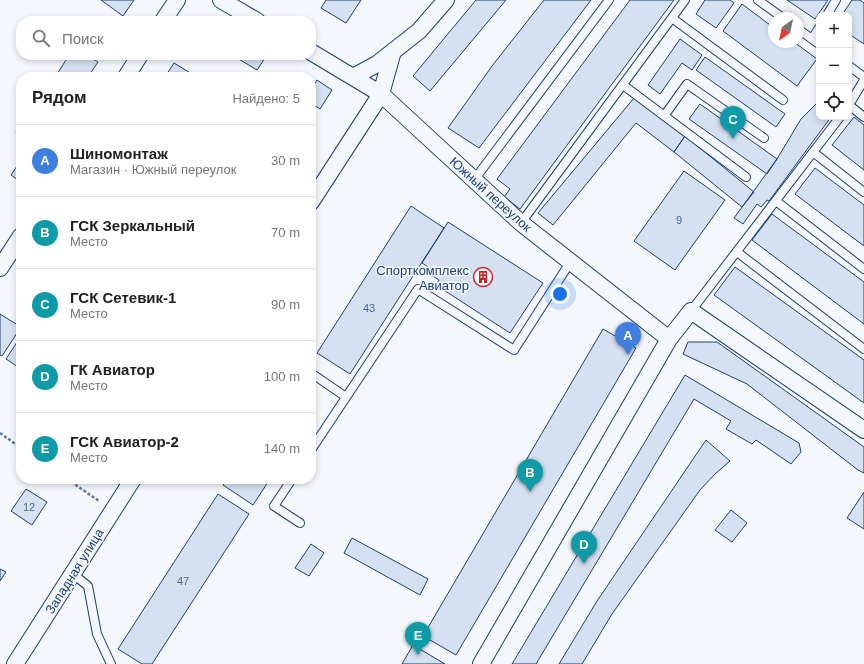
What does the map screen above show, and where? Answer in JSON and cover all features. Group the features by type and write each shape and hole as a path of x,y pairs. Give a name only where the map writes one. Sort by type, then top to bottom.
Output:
{"street":[{"path":"166,16 177,0"},
{"path":"221,0 248,16"},
{"path":"353,77 377,64 419,31 446,0"},
{"path":"316,194 381,94 393,51"},
{"name":"Южный переулок","path":"316,55 381,94 522,223 670,339"},
{"path":"129,72 137,60"},
{"path":"0,268 16,244"},
{"path":"480,664 670,339 692,311 864,430"},
{"name":"Западная улица","path":"15,664 130,484"}],"lane":[{"path":"474,180 608,0"},
{"path":"522,223 685,0"},
{"path":"758,0 775,12"},
{"path":"829,12 836,0"},
{"path":"672,18 783,100"},
{"path":"804,33 816,42"},
{"path":"852,68 864,78 852,100"},
{"path":"664,116 687,84 764,138"},
{"path":"622,85 746,177"},
{"path":"852,107 864,117"},
{"path":"692,311 838,120"},
{"path":"813,152 864,192"},
{"path":"776,201 864,269"},
{"path":"737,252 864,349"},
{"path":"316,442 418,289 514,350 571,261"},
{"path":"316,376 346,397"},
{"path":"289,484 274,506 300,523"},
{"path":"73,574 88,586 97,634 111,664"}],"path":[{"path":"0,433 16,444"},
{"path":"74,484 113,510"}],"building":[{"path":"101,0 134,0 123,16"},
{"path":"326,0 361,0 346,23 321,8"},
{"path":"476,0 506,0 430,91 413,76"},
{"path":"544,0 591,0 479,148 448,128 492,66"},
{"path":"630,0 674,0 520,209 504,197 510,189 497,179"},
{"path":"705,0 730,0 734,3 716,28 696,14"},
{"path":"787,0 828,0 820,12 816,12 815,19"},
{"path":"852,0 860,0 864,3 864,44 852,36 852,12 844,12"},
{"path":"742,4 768,24 768,48 802,48 816,58 816,60 797,86 723,31"},
{"path":"680,39 702,55 692,70 682,63 660,94 648,85"},
{"path":"705,57 785,114 776,127 696,70"},
{"path":"66,60 95,60 98,62 91,72 58,72"},
{"path":"240,60 264,60 257,70"},
{"path":"174,63 189,72 168,72"},
{"path":"317,80 332,90 320,109 316,106"},
{"path":"634,98 685,136 674,152 636,123 553,225 538,213"},
{"path":"700,104 777,159 767,174 689,119"},
{"path":"816,104 816,120 829,120 769,201 767,200 761,207 757,204 743,224 734,218 777,159 801,119"},
{"path":"854,117 864,125 864,170 832,145"},
{"path":"685,136 754,192 742,207 674,152"},
{"path":"16,168 16,178 11,175"},
{"path":"815,168 864,205 864,246 795,194"},
{"path":"684,171 725,200 675,270 634,241"},
{"path":"411,206 444,228 350,374 317,353"},
{"path":"772,214 864,282 864,324 752,240"},
{"name":"Спорткомплекс Авиатор","path":"448,222 543,283 510,333 436,285 439,280 428,273 431,269 422,263"},
{"path":"735,267 864,360 864,403 714,295"},
{"path":"0,314 16,324 16,335 2,356 0,355"},
{"path":"603,329 636,348 456,655 423,636"},
{"path":"688,342 717,342 864,447 864,473 858,470 747,384 683,354"},
{"path":"16,344 16,366 6,359"},
{"path":"685,375 799,443 801,452 791,464 756,440 752,444 726,429 731,421 694,399 536,664 512,664"},
{"path":"706,440 730,461 700,490 612,614 582,664 559,664 597,601"},
{"path":"224,484 267,484 253,505 223,485"},
{"path":"26,489 47,502 32,525 11,511"},
{"path":"864,492 864,529 847,518"},
{"path":"218,494 249,514 152,664 142,664 118,649"},
{"path":"731,510 747,523 732,542 715,530"},
{"path":"352,538 428,579 420,595 344,553"},
{"path":"311,544 324,553 309,576 295,568"},
{"path":"0,569 6,572 0,581"},
{"path":"413,645 445,664 402,664"}],"place":[{"name":"ГСК Сетевик-1","path":"733,139"},
{"name":"Спорткомплекс Авиатор","path":"483,277"},
{"name":"Шиномонтаж","path":"628,355"},
{"name":"ГСК Зеркальный","path":"530,492"},
{"name":"ГК Авиатор","path":"584,564"},
{"name":"ГСК Авиатор-2","path":"418,655"}]}
